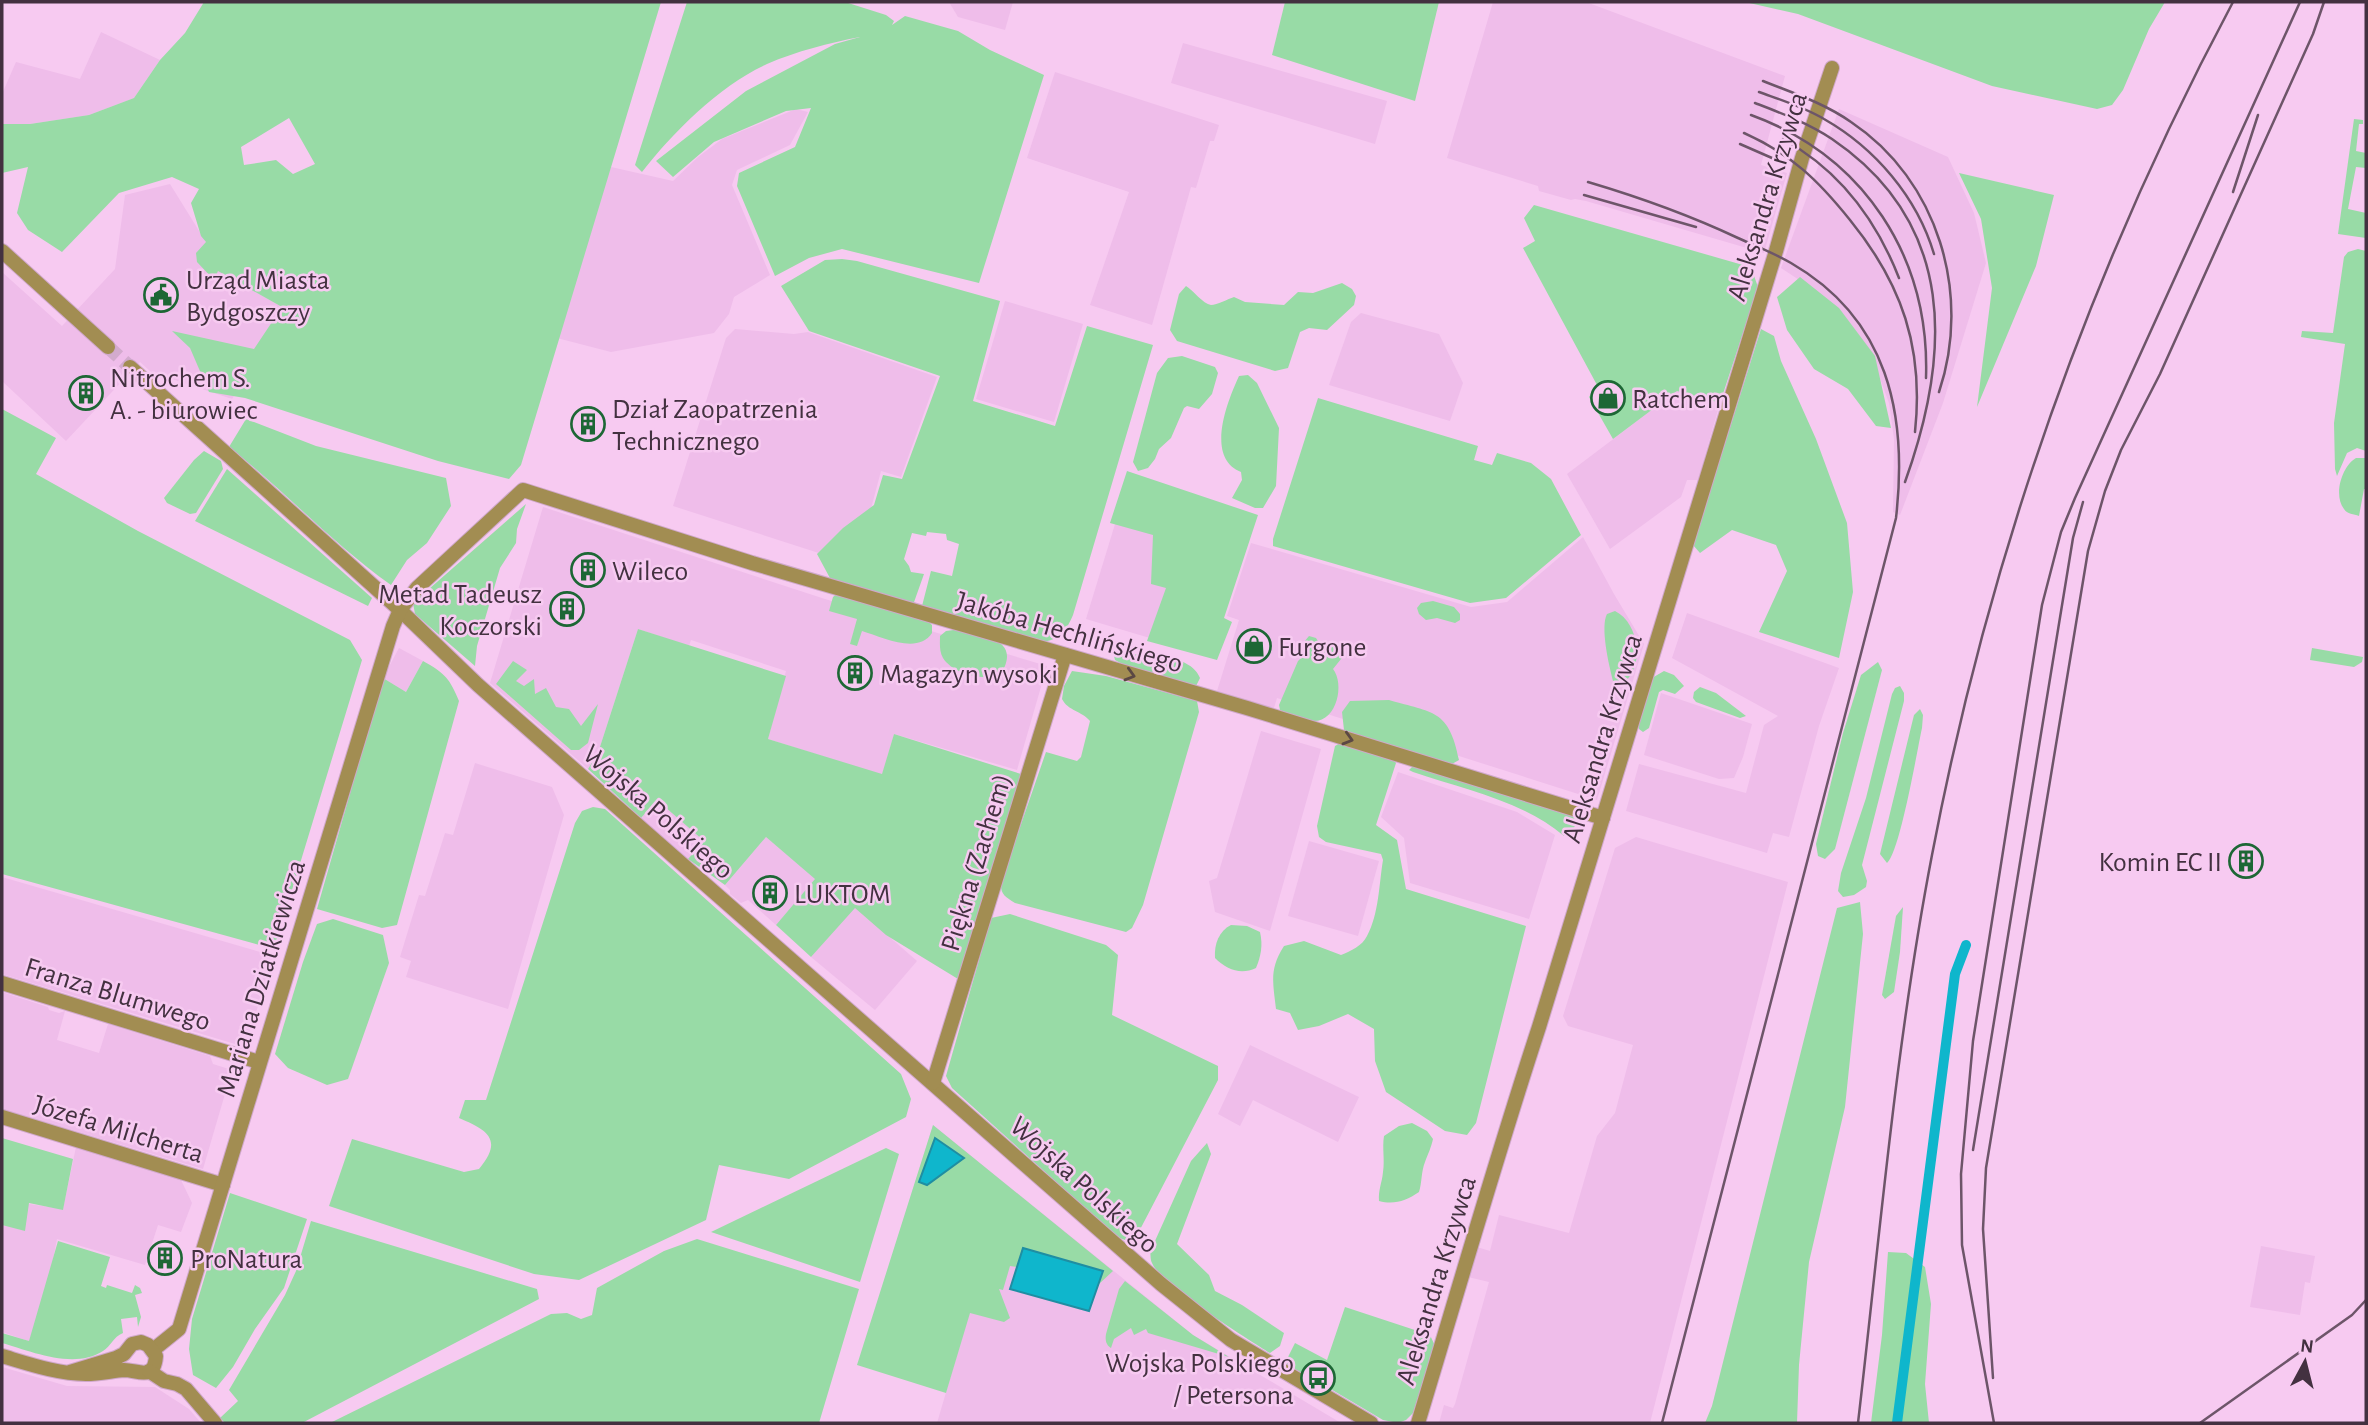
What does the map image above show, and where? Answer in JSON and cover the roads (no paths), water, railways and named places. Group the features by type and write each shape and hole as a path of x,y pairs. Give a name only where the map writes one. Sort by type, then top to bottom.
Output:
{"street":[{"name":"Aleksandra Krzywca","path":"1418,1423 1502,1140 1776,251 1802,158 1832,68"},
{"path":"2,251 108,347"},
{"name":"Wojska Polskiego","path":"130,367 400,610 478,685 1161,1284 1231,1340 1371,1423"},
{"name":"Jakóba Hechlińskiego","path":"523,490 752,563 1247,708 1603,818"},
{"name":"Mariana Dziatkiewicza","path":"152,1361 179,1329 381,662 400,610 417,588 523,490"},
{"name":"Piękna (Zachem)","path":"933,1083 1065,655"},
{"name":"Franza Blumwego","path":"2,983 260,1062"},
{"name":"Józefa Milcherta","path":"2,1117 223,1185"},
{"path":"129,1370 124,1354 129,1346 136,1342 145,1343 152,1361 169,1372 177,1384 193,1395 215,1423"},
{"path":"69,1372 98,1365 124,1354"},
{"path":"2,1356 47,1369 85,1374 129,1370 138,1374 152,1361"}],"water":[{"path":"935,1138 964,1158 927,1185 919,1182"},
{"path":"1023,1248 1103,1271 1089,1311 1010,1289"}],"waterway":[{"path":"1897,1423 1955,974 1966,945"}],"tunnel":[{"path":"108,347 130,367"}],"railway":[{"path":"1858,1423 1890,1138 1919,925 1955,743 1983,633 2050,417 2090,311 2181,103 2233,2"},
{"path":"1994,1423 1962,1245 1961,1174 1973,1041 2042,605 2061,532 2075,498 2300,2"},
{"path":"1993,1378 1983,1229 1986,1168 2088,551 2105,491 2121,450 2160,374 2313,34 2324,2"},
{"path":"1763,81 1819,104 1851,122 1881,146 1906,175 1926,207 1940,242 1949,279 1951,317 1948,355 1939,392"},
{"path":"1759,92 1824,119 1877,159 1917,213 1934,254"},
{"path":"1755,103 1823,133 1873,173 1903,210 1922,251 1933,294 1935,340 1931,386 1905,482"},
{"path":"1751,115 1791,133 1827,156 1857,184 1882,216 1902,252 1916,292 1924,334 1926,378"},
{"path":"2233,192 2258,115"},
{"path":"1744,133 1790,159 1815,180 1850,220 1883,268 1896,293 1912,345 1916,372 1915,432"},
{"path":"1783,139 1822,165 1853,198 1879,236 1899,278"},
{"path":"1740,144 1772,158"},
{"path":"1588,182 1664,207 1719,229 1785,259 1824,286 1850,312 1870,341 1884,372 1894,406 1898,442 1896,518 1662,1423"},
{"path":"1584,195 1696,227"},
{"path":"1973,1150 2073,538 2083,502"},
{"path":"2200,1423 2352,1315 2366,1300"}],"place":[{"name":"Urząd Miasta Bydgoszczy","path":"161,295"},
{"name":"Nitrochem S. A. - biurowiec","path":"86,393"},
{"name":"Ratchem","path":"1608,398"},
{"name":"Dział Zaopatrzenia Technicznego","path":"588,424"},
{"name":"Wileco","path":"588,570"},
{"name":"Metad Tadeusz Koczorski","path":"567,609"},
{"name":"Furgone","path":"1254,646"},
{"name":"Magazyn wysoki","path":"855,673"},
{"name":"Komin EC II","path":"2246,861"},
{"name":"LUKTOM","path":"770,893"},
{"name":"ProNatura","path":"165,1258"},
{"name":"Wojska Polskiego / Petersona","path":"1318,1378"}]}
